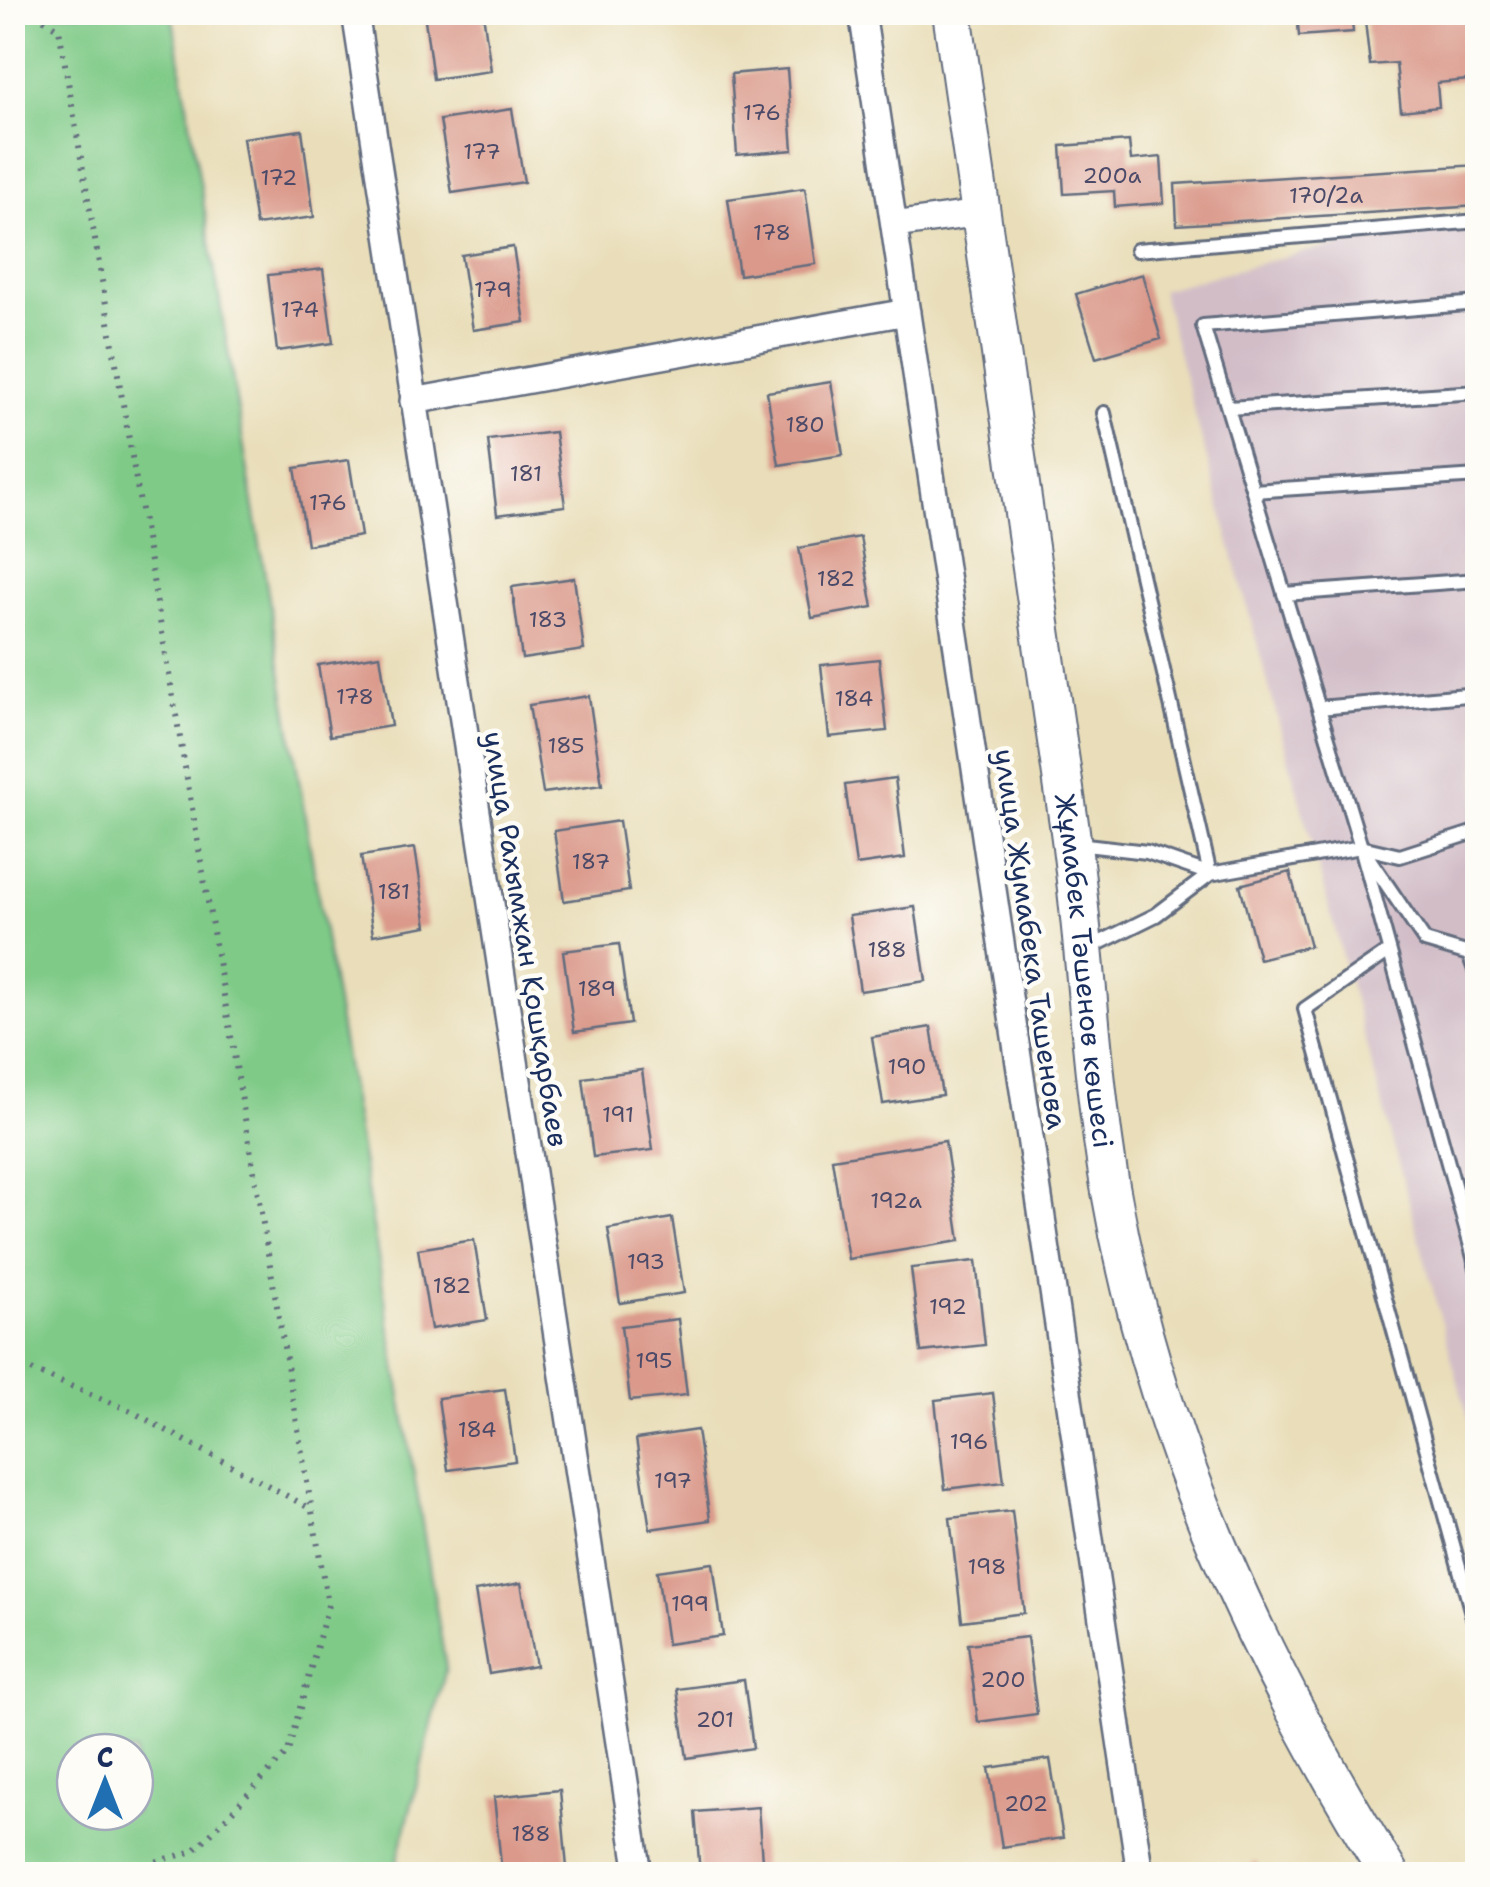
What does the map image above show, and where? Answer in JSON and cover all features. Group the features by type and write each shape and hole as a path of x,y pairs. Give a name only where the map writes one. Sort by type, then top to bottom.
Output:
{"main road":[{"name":"Жұмабек Тәшенов көшесі","path":"952,12 1072,843 1110,1184 1142,1338 1184,1468 1239,1596 1313,1746 1390,1874"}],"street":[{"name":"улица Рахымжан Қошқарбаев","path":"355,12 639,1874"},
{"name":"улица Жумабека Ташенова","path":"862,12 1140,1874"},
{"path":"894,226 980,213"},
{"path":"414,400 908,312"}],"lane":[{"path":"1137,250 1478,221"},
{"path":"1478,303 1204,326 1360,847 1478,1272"},
{"path":"1228,408 1478,392"},
{"path":"1104,413 1210,874"},
{"path":"1253,491 1478,476"},
{"path":"1284,594 1478,580"},
{"path":"1319,708 1478,694"},
{"path":"1084,951 1156,915 1210,874 1360,847 1400,856 1478,831"},
{"path":"1072,843 1146,852 1210,874"},
{"path":"1360,847 1425,941 1473,952 1478,978"},
{"path":"1389,951 1305,1009 1478,1635"}],"path":[{"path":"12,1863 29,1868 113,1874 194,1850 288,1752 328,1604 58,29 32,12"},
{"path":"12,1362 129,1410 314,1510"}],"shaded area":[{"path":"1477,221 1477,1452 1161,290 1303,252"}],"green space":[{"path":"12,13 172,13 446,1668 394,1874 13,1874"}],"building":[{"path":"424,12 483,12 491,71 433,79"},
{"path":"720,12 773,12 773,14 723,24"},
{"path":"1297,12 1351,12 1353,32 1299,36"},
{"path":"1364,12 1478,12 1478,79 1437,83 1439,107 1401,111 1396,63 1370,65"},
{"path":"787,69 793,150 737,155 731,74"},
{"path":"512,109 524,182 452,193 440,120"},
{"path":"302,130 314,217 256,225 243,138"},
{"path":"1129,141 1131,160 1161,157 1164,203 1115,207 1114,191 1064,194 1061,146"},
{"path":"1478,165 1478,206 1177,225 1175,184"},
{"path":"805,188 816,264 739,275 728,199"},
{"path":"513,247 525,322 473,330 461,255"},
{"path":"323,269 333,343 277,351 268,275"},
{"path":"1142,274 1161,339 1096,358 1076,294"},
{"path":"831,382 843,455 779,465 767,392"},
{"path":"555,432 565,506 497,515 488,440"},
{"path":"349,460 361,536 307,545 295,468"},
{"path":"860,537 873,607 812,618 799,548"},
{"path":"574,578 584,650 522,659 512,587"},
{"path":"380,655 391,726 330,736 318,665"},
{"path":"879,659 887,731 829,737 821,665"},
{"path":"589,696 602,785 543,793 529,705"},
{"path":"895,778 905,858 856,865 845,785"},
{"path":"619,821 629,891 564,901 554,831"},
{"path":"415,848 427,926 373,935 361,856"},
{"path":"1290,872 1310,946 1259,959 1240,885"},
{"path":"915,907 926,981 860,991 849,916"},
{"path":"619,944 630,1024 574,1032 563,951"},
{"path":"931,1027 942,1095 883,1104 872,1037"},
{"path":"642,1070 653,1150 593,1157 583,1078"},
{"path":"945,1141 960,1241 848,1259 832,1159"},
{"path":"672,1218 684,1293 620,1303 608,1229"},
{"path":"474,1240 487,1320 431,1329 418,1249"},
{"path":"976,1261 985,1345 921,1352 911,1268"},
{"path":"678,1319 687,1395 630,1401 621,1326"},
{"path":"505,1389 515,1461 448,1470 438,1398"},
{"path":"993,1393 1004,1482 945,1489 935,1400"},
{"path":"697,1430 710,1520 650,1529 636,1439"},
{"path":"1012,1511 1024,1613 962,1621 950,1518"},
{"path":"713,1563 723,1636 667,1644 657,1571"},
{"path":"521,1583 536,1666 489,1674 475,1591"},
{"path":"1027,1637 1037,1714 978,1722 968,1644"},
{"path":"744,1680 753,1748 687,1758 677,1689"},
{"path":"1050,1759 1063,1838 1002,1847 989,1768"},
{"path":"560,1790 567,1868 502,1874 494,1797"},
{"path":"758,1807 763,1874 700,1874 695,1812"},
{"path":"1256,1862 1265,1874 1239,1874"}]}
